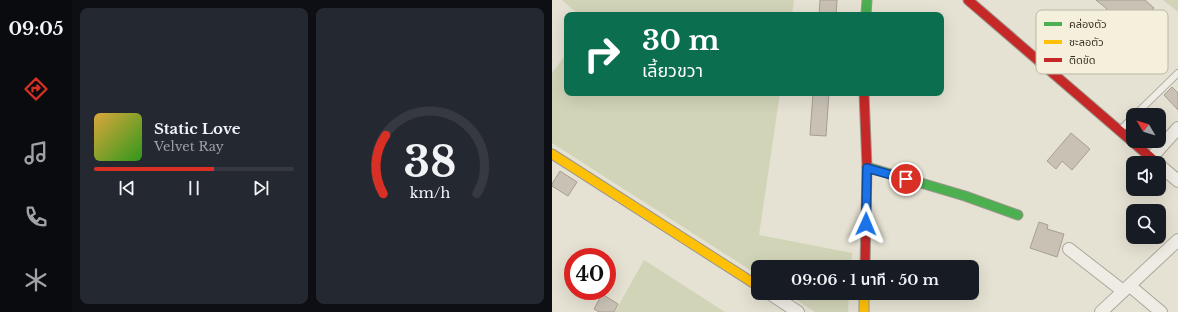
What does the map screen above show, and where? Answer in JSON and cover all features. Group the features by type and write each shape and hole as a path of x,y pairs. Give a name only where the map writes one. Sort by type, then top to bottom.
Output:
{"street":[{"path":"866,12 867,0"},
{"path":"968,0 1036,59"},
{"path":"1053,74 1149,156"},
{"path":"864,96 867,168 865,260"},
{"path":"1160,156 1178,128"},
{"path":"552,154 751,282"},
{"path":"867,168 958,194 1018,215"},
{"path":"1166,171 1178,181"},
{"path":"1101,312 1178,240"},
{"path":"1069,249 1161,312"},
{"path":"780,300 798,312"},
{"path":"864,300 864,312"}],"lane":[{"path":"1142,108 1178,73"},
{"path":"1119,131 1126,124"}],"green space":[{"path":"562,0 794,0 792,12 576,12"},
{"path":"1163,0 1178,0 1178,12"},
{"path":"564,57 564,96 780,96 759,235 852,253 852,260 751,260 751,271 552,143 552,73"},
{"path":"644,260 725,312 615,312"},
{"path":"797,300 849,300 848,312 815,312"}],"building":[{"path":"820,0 837,0 836,12 819,12"},
{"path":"1096,0 1145,0 1154,8 1152,10 1106,10 1107,9"},
{"path":"1172,87 1178,93 1178,110 1164,95"},
{"path":"813,96 829,96 826,136 810,135"},
{"path":"1071,133 1090,149 1072,170 1062,161 1056,169 1047,161"},
{"path":"560,171 577,182 568,196 552,186"},
{"path":"1039,222 1048,225 1047,229 1064,234 1057,257 1030,248"},
{"path":"599,300 612,300 618,304 614,312 599,312 594,309"}],"traffic: fast":[{"path":"866,12 867,0"},
{"path":"867,167 965,196 1018,215"}],"traffic: slow":[{"path":"552,154 751,282"},
{"path":"864,300 864,312"}],"traffic: jam":[{"path":"968,0 1036,59"},
{"path":"1054,74 1149,156"},
{"path":"864,96 867,167 865,260"}],"route":[{"path":"866,224 867,168 906,179"}]}
